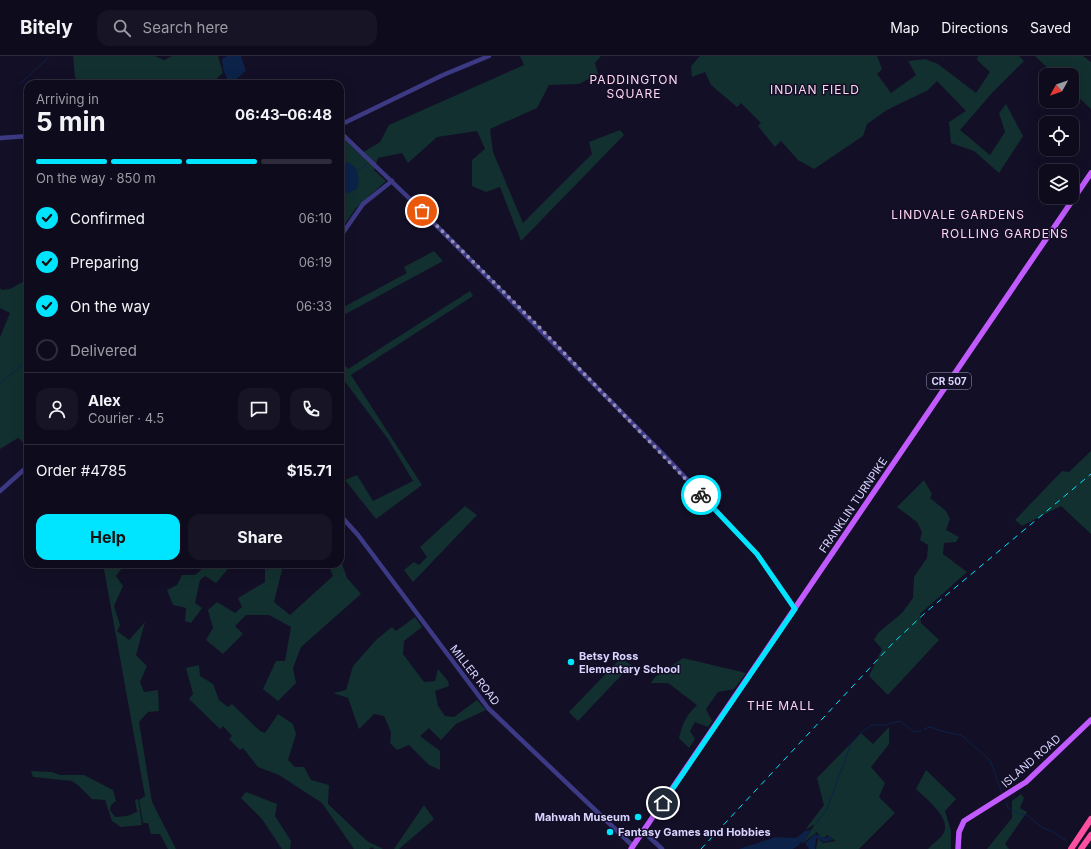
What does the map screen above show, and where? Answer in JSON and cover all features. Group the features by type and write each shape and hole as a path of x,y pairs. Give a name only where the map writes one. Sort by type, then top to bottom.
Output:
{"highway":[{"path":"1071,849 1091,820"},
{"path":"1082,849 1091,835"}],"main road":[{"name":"FRANKLIN TURNPIKE","path":"632,848 1091,173"},
{"name":"ISLAND ROAD","path":"958,849 959,832 964,821 1026,782 1091,720"}],"street":[{"path":"344,123 443,75 489,56"},
{"path":"0,138 24,136"},
{"path":"344,136 392,181 544,332 679,471 757,554 795,609"},
{"path":"344,231 363,204 392,181"},
{"path":"0,491 24,470"},
{"name":"MILLER ROAD","path":"344,519 358,535 488,708 632,848"},
{"path":"644,832 662,849"}],"green space":[{"path":"73,56 155,56 164,60 172,56 218,56 223,73 217,78 217,80 77,80 75,77"},
{"path":"520,56 601,56 595,63 598,74 579,84 549,85 537,108 490,129 493,152 523,223 592,154 589,142 620,130 624,135 521,241 500,187 486,192 472,186 472,160 485,149 477,131 437,137 408,163 402,153 378,158 374,170 386,181 356,208 344,225 344,139 360,154 380,142 389,125 524,65"},
{"path":"700,56 877,56 882,69 877,74 891,93 916,75 908,61 925,59 938,64 976,93 990,72 977,60 978,56 1019,56 1024,61 992,93 960,130 990,155 1005,132 999,113 1006,104 1023,136 999,173 974,151 951,143 949,122 966,111 937,81 928,90 887,110 867,124 863,136 814,169 798,160 781,141 775,147 758,126 761,123 741,103 737,107 711,85 705,72 692,77 691,66"},
{"path":"1035,56 1083,56 1091,62 1091,109 1079,98 1079,68 1048,68"},
{"path":"434,251 443,261 344,315 344,307 407,273 404,267"},
{"path":"24,281 24,443 18,438 0,449 0,337 10,313 0,308 0,287 1,290 10,289"},
{"path":"470,291 473,296 351,375 422,485 376,519 345,480 357,475 373,501 413,481 388,439 344,380 344,364 348,369"},
{"path":"1091,451 1091,534 1061,506 1022,526 1015,520 1062,471 1069,472"},
{"path":"924,480 932,494 930,498 946,511 950,519 946,530 959,537 956,542 944,543 943,554 967,572 920,614 921,623 939,640 888,695 869,676 882,649 874,640 878,633 902,613 913,598 914,577 927,558 928,545 920,540 922,532 917,522 897,507"},
{"path":"465,506 477,515 413,582 404,570 414,562 419,565 427,557 420,547"},
{"path":"104,568 122,568 116,576 123,586 114,606 120,625 117,631 129,640 145,622 136,655 147,666 140,682 144,692 158,690 159,711 148,712 139,722 152,802 176,849 168,849 160,834 151,834 148,823 143,823 139,800 145,796"},
{"path":"203,568 229,568 216,583 205,576 200,580 195,603 202,608 191,623 185,621 186,608 173,605 167,590 177,585 182,575 195,575"},
{"path":"265,568 281,568 282,570 274,602 290,615 333,576 330,568 343,568 347,578 361,594 301,647 293,668 296,683 278,701 263,689 276,661 285,661 291,627 269,615 246,615 235,626 243,634 223,654 206,640 213,628 208,610 217,602 235,613 242,607 238,598 265,582"},
{"path":"415,617 422,627 404,641 403,654 424,682 435,681 438,669 448,681 449,686 435,691 438,706 445,716 454,717 477,700 486,710 456,724 441,740 429,728 420,736 440,751 440,770 429,765 409,745 397,750 390,743 391,732 384,716 374,714 359,729 348,698 333,693 346,690 353,666 377,639 392,627 396,631"},
{"path":"621,658 631,665 578,721 569,712"},
{"path":"683,658 746,673 734,689 718,692 706,709 712,721 708,727 695,722 690,731 695,739 689,748 679,738 685,720 697,705 668,683 651,683 655,677"},
{"path":"199,665 200,676 213,684 219,700 228,707 232,704 260,731 265,733 278,714 293,724 296,734 288,760 295,767 304,767 311,780 329,785 328,804 367,841 383,849 374,849 372,847 369,849 354,849 322,803 279,775 258,767 243,748 240,750 229,739 232,736 223,726 220,729 189,699 193,694 186,668"},
{"path":"889,727 889,744 871,767 885,783 879,797 895,813 859,849 816,849 818,838 823,843 836,841 827,835 822,840 817,832 803,843 815,824 805,830 824,805 817,778 861,733 873,744"},
{"path":"926,770 956,799 945,811 951,831 951,849 928,849 942,836 945,828 944,822 937,810 916,789"},
{"path":"31,771 52,772 60,775 84,775 113,790 116,801 111,805 110,810 115,817 127,816 137,812 135,800 138,799 142,825 121,827 112,821 105,800 92,799 72,781 33,777"},
{"path":"246,792 277,804 275,816 291,841 290,849 282,849 262,819 241,798"},
{"path":"1021,794 1024,798 1020,808 1027,812 1005,844 1009,849 987,849 1012,818 1012,801"},
{"path":"424,805 434,819 399,849 394,849"}],"water":[{"path":"227,56 241,56 246,71 235,80 227,79 223,69 222,59"},
{"path":"347,162 351,164 358,173 357,189 348,193 344,192 344,165"},
{"path":"811,830 803,843 800,842 799,845 793,849 739,849 776,837 796,838 805,831"},
{"path":"815,834 825,838 829,836 833,840 823,842 822,840 816,838 815,849 809,849 805,843"}],"waterway":[{"path":"24,80 48,58"},
{"path":"20,84 24,80"},
{"path":"357,171 367,164"},
{"path":"0,383 24,363"},
{"path":"816,823 826,811 851,744 863,731 872,725 885,725 900,721 914,732 921,731"},
{"path":"924,729 930,727 961,735 990,760 1002,793"},
{"path":"1006,802 1008,808 1019,814 1027,815 1043,828 1067,841"}],"railway":[{"path":"701,849 893,643 926,612 1091,474"}],"way so far":[{"path":"422,211 544,332 556,347 666,457 701,495"}],"place":[{"name":"Betsy Ross Elementary School","path":"571,662"},
{"name":"Mahwah Museum","path":"638,817"},
{"name":"Fantasy Games and Hobbies","path":"610,832"}],"district":[{"name":"PADDINGTON SQUARE","path":"634,87"},
{"name":"INDIAN FIELD","path":"815,90"},
{"name":"LINDVALE GARDENS","path":"958,215"},
{"name":"ROLLING GARDENS","path":"1005,234"},
{"name":"THE MALL","path":"781,706"}],"route":[{"path":"663,803 795,609 757,554 701,495"}]}
